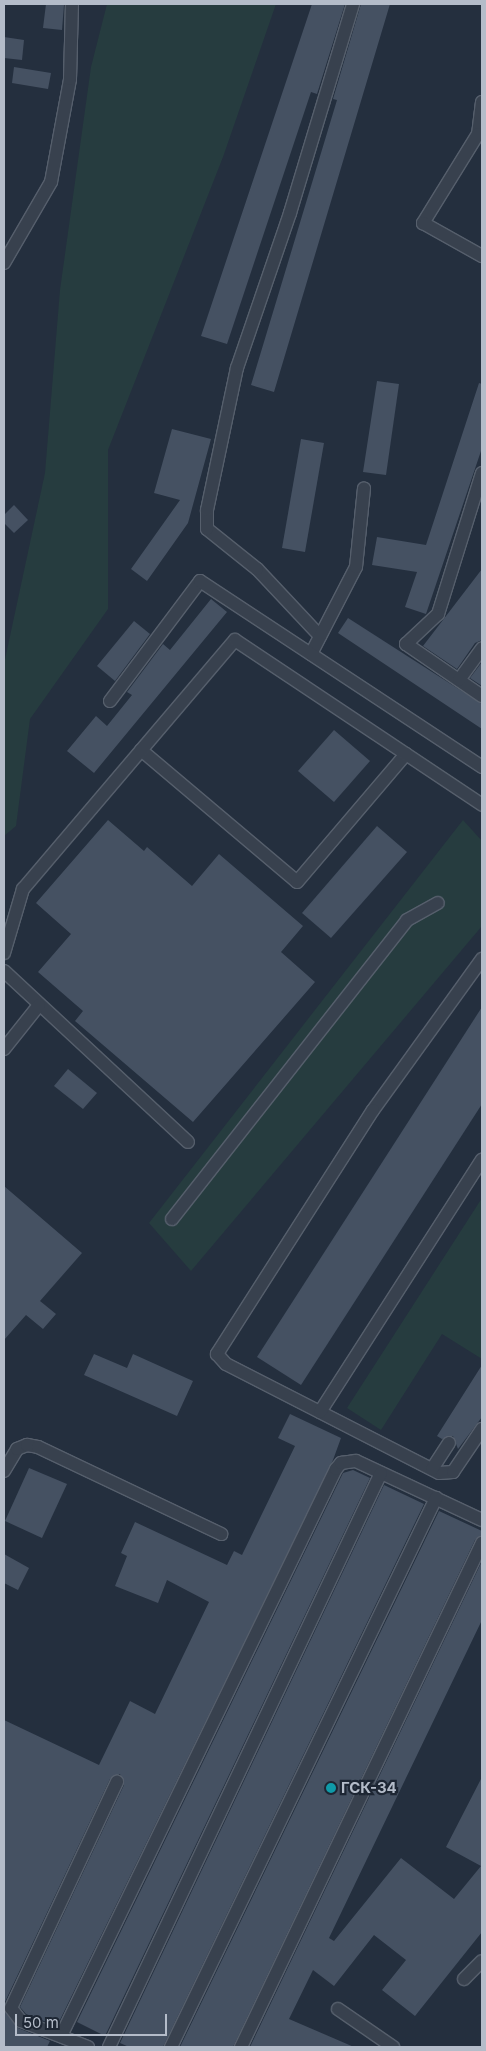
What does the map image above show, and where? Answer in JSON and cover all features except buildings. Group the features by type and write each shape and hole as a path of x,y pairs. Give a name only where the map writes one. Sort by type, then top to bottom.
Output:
{"lane":[{"path":"4,263 51,182 70,79 72,4"},
{"path":"320,636 258,569 207,529 207,510 237,368 290,213 353,4"},
{"path":"482,102 478,134 423,222 482,256"},
{"path":"482,473 480,487 438,614 406,644 482,696"},
{"path":"311,654 356,567 364,488"},
{"path":"110,701 200,581 482,767"},
{"path":"4,953 23,888 235,640 482,805"},
{"path":"459,680 482,648"},
{"path":"141,750 297,882 406,754"},
{"path":"172,1219 407,920 438,903"},
{"path":"482,959 373,1110 217,1354 226,1364 432,1469 446,1474 453,1472 482,1430"},
{"path":"4,971 188,1142"},
{"path":"4,1049 39,1005"},
{"path":"320,1412 482,1160"},
{"path":"432,1469 449,1443"},
{"path":"4,1472 17,1450 27,1445 38,1447 221,1534"},
{"path":"61,2036 336,1469 348,1460 381,1473 482,1520"},
{"path":"109,2047 381,1473"},
{"path":"171,2047 436,1498"},
{"path":"241,2047 482,1544"},
{"path":"88,2047 14,2016 13,2000 117,1782"},
{"path":"464,1979 482,1961"},
{"path":"338,2009 393,2047"}],"green space":[{"path":"107,4 276,4 223,157 108,450 108,609 30,719 16,826 4,836 4,664 45,473 60,290 91,67"},
{"path":"463,820 482,841 482,926 191,1271 149,1223"},
{"path":"482,1198 482,1359 442,1334 381,1430 347,1408"}],"place":[{"name":"ГСК-34","path":"331,1788"}]}
